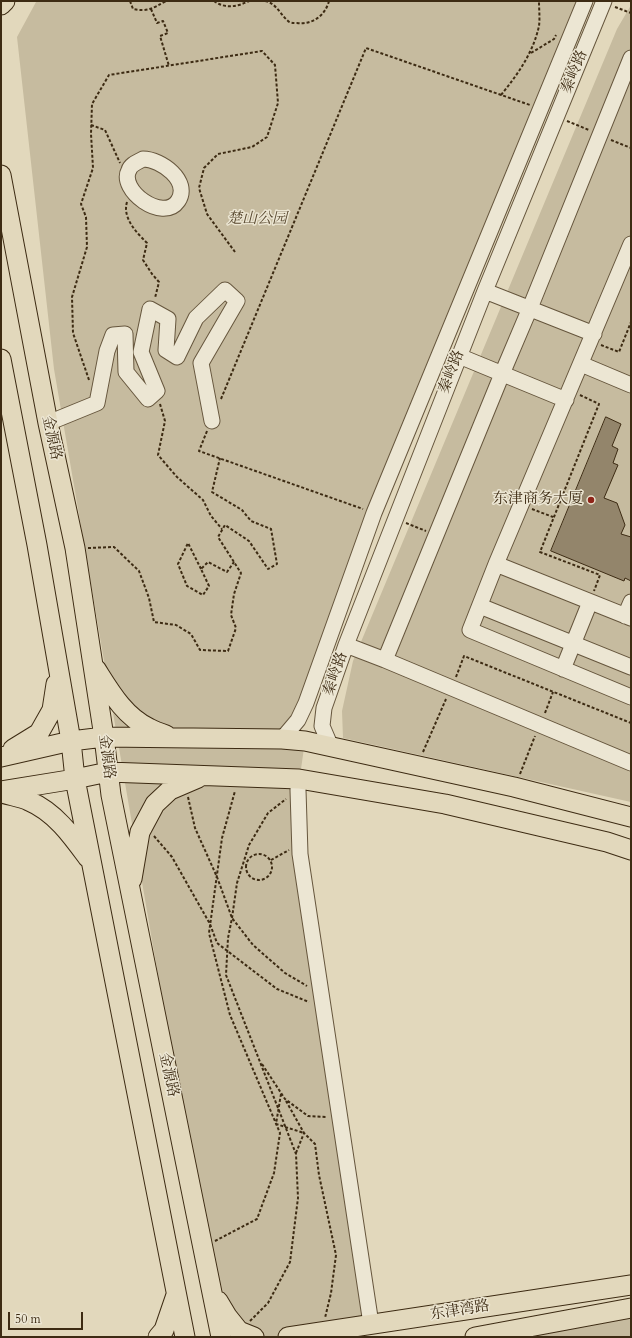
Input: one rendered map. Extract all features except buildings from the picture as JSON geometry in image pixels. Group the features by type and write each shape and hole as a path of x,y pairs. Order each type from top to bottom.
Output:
{"main road":[{"path":"1,4 5,1"},
{"name":"金源路","path":"1,176 48,423 75,548 104,737 111,795 221,1337"},
{"path":"1,359 35,537 71,741 75,779 185,1337"},
{"path":"92,664 119,704 133,717 147,728 173,738"},
{"path":"1,754 16,748 39,733 52,710 58,668"},
{"path":"1,757 71,741 104,737 282,739 305,741 514,787 631,818"},
{"path":"1,792 108,772 239,778 445,804 607,842 631,850"},
{"path":"130,891 140,832 155,804 170,790 204,776"},
{"path":"1,792 29,801 44,809 65,828 92,863"},
{"name":"东津湾路","path":"288,1337 631,1285"},
{"path":"212,1290 227,1316 246,1334"},
{"path":"158,1337 164,1330 177,1294"},
{"name":"东津湾路","path":"475,1337 631,1308"}],"street":[{"name":"秦岭路","path":"282,739 298,720 306,703 374,512 585,1"},
{"name":"秦岭路","path":"331,747 322,726 324,708 346,645 485,291 604,1"},
{"path":"385,660 631,58"},
{"path":"631,244 496,564 470,630 631,697"},
{"path":"48,423 97,403 107,351 113,335 125,334 126,372 148,399 157,391 141,352 150,309 168,319 166,350 177,357 196,318 225,290 237,301 201,363 212,421"},
{"path":"485,291 530,308 592,337"},
{"path":"459,356 502,374 568,396"},
{"path":"581,364 631,385"},
{"path":"496,564 590,602 629,612"},
{"path":"564,669 590,602"},
{"path":"480,606 631,667"},
{"path":"346,645 631,763"},
{"path":"298,785 300,854 372,1324"}],"path":[{"path":"130,1 134,9 142,11 151,9 166,1"},
{"path":"214,1 221,6 241,5 250,1"},
{"path":"265,1 270,2 289,22 305,24 317,20 327,8 329,1"},
{"path":"501,95 518,74 530,54 539,25 540,1"},
{"path":"604,1 631,13"},
{"path":"151,9 157,23 163,21 168,33 160,36 169,66"},
{"path":"530,54 554,39 558,33"},
{"path":"221,399 366,48 540,108"},
{"path":"556,116 631,148"},
{"path":"91,125 105,130 129,184 125,209 133,229 147,243 143,260 159,282 157,295 150,309"},
{"path":"592,337 619,352 631,322"},
{"path":"157,391 165,421 158,455 177,477 203,500 211,516 222,529"},
{"path":"568,396 599,404 540,552 600,575 590,602"},
{"path":"212,421 199,451 374,512"},
{"path":"75,548 114,548 139,571 149,598 154,622 176,625 191,634 200,650 228,651 236,628 231,615 234,594 241,573 218,537 222,529 225,525 248,541 268,569 277,564 271,529 251,521 242,510 212,492 220,458"},
{"path":"521,505 553,517"},
{"path":"395,518 436,535"},
{"path":"188,543 201,569 209,586 203,595 187,586 178,564 188,543"},
{"path":"201,569 208,562 227,572 234,562"},
{"path":"514,787 553,692"},
{"path":"203,1247 257,1218 274,1173 280,1133 230,1015 209,934 222,838 239,778"},
{"path":"246,1334 268,1302 290,1262 298,1198 296,1154 226,974 228,938 237,883 249,845 268,813 298,785"},
{"path":"186,792 195,828 217,877 232,918 253,945 285,973 322,1000"},
{"path":"152,834 172,857 210,924 217,943 277,989 322,1000"},
{"path":"271,860 285,852"},
{"path":"256,854 264,855 271,860 271,873 265,879 256,880 247,872 247,863 252,856 256,854"},
{"path":"259,1060 282,1094 304,1133 315,1144 318,1175 336,1255 331,1293 322,1332"},
{"path":"276,1124 282,1094"},
{"path":"285,1099 308,1116 340,1118"},
{"path":"276,1124 304,1133"},
{"path":"296,1154 304,1133"}],"green space":[{"name":"楚山公园","path":"585,1 306,703 282,738 305,741 298,790 371,1324 288,1337 221,1337 54,369 17,37 36,2"},
{"path":"631,5 631,802 343,738 342,711 353,661 617,29"},
{"path":"631,1308 631,1337 475,1337"}],"place":[{"name":"东津商务大厦","path":"591,500"}]}
